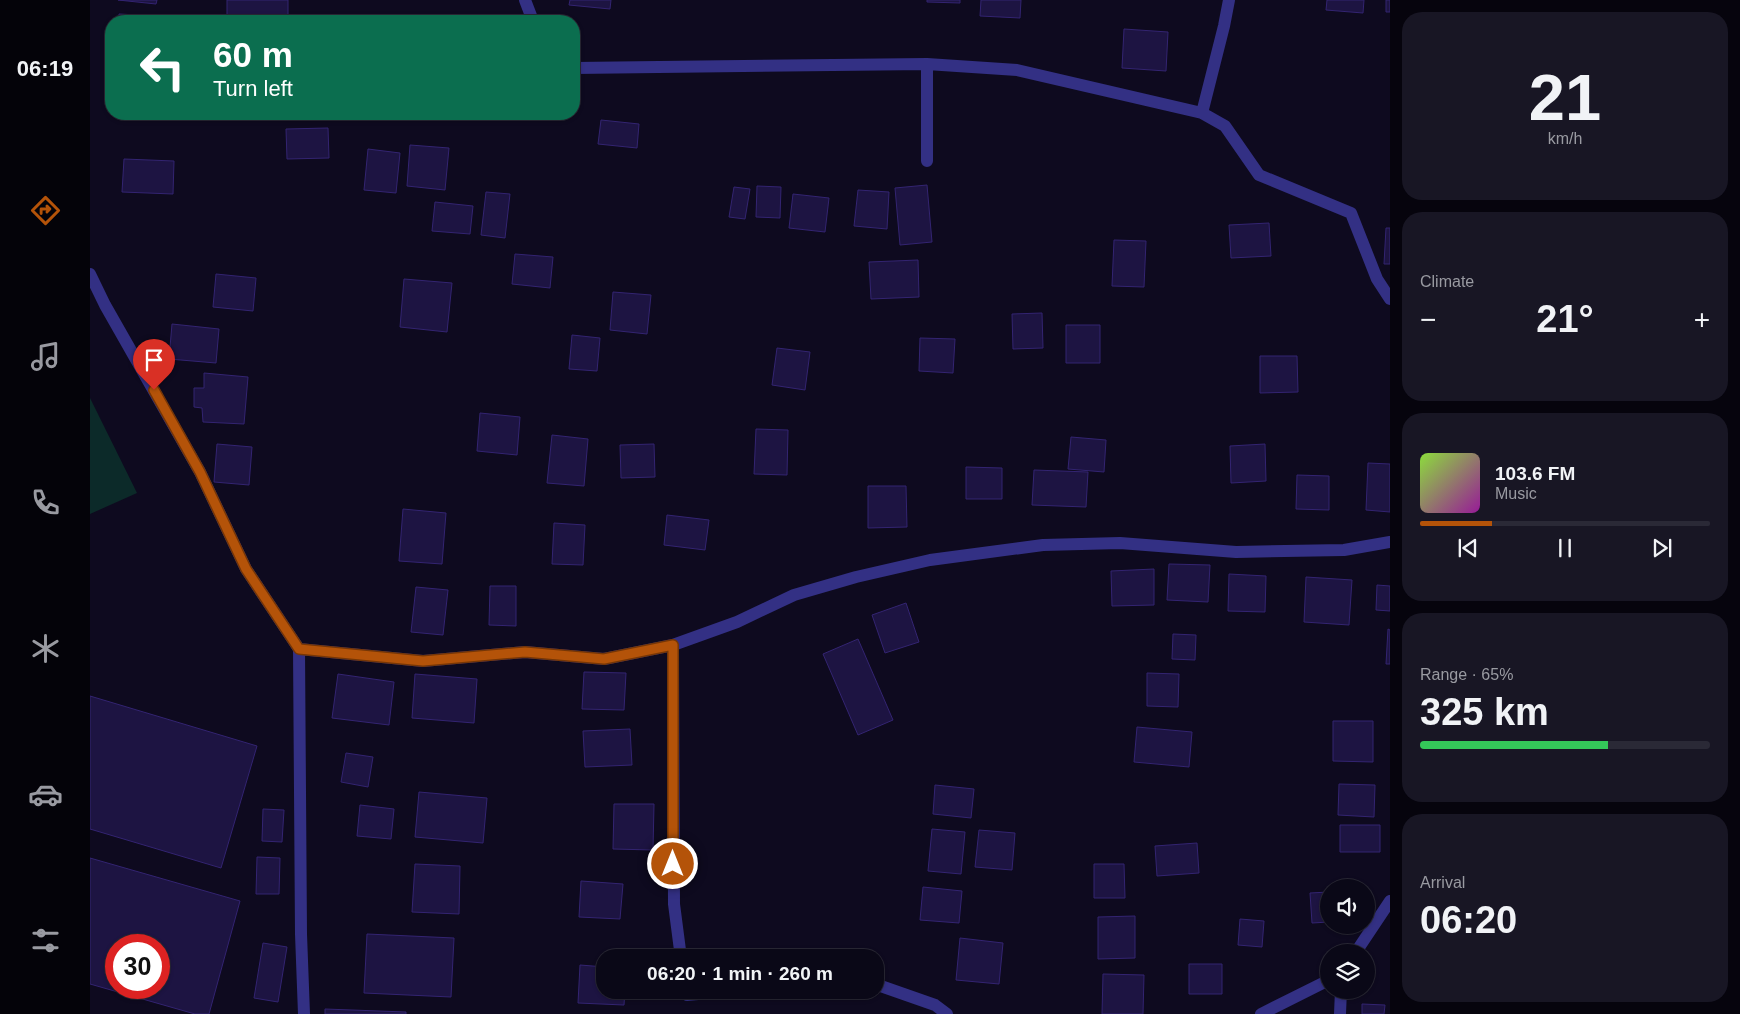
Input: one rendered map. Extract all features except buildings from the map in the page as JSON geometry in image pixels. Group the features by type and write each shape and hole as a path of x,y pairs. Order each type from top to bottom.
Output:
{"street":[{"path":"525,0 530,15"},
{"path":"1202,114 1224,26 1228,0"},
{"path":"927,162 928,64"},
{"path":"580,68 928,64 1017,70 1202,114 1225,126 1259,175 1350,213 1377,279 1390,299"},
{"path":"90,274 104,305 200,472 246,569 299,649 301,934 304,1014"},
{"path":"299,649 423,661 525,652 604,659 673,645 737,622 794,595 856,577 930,560 1053,545 1120,543 1236,552 1344,550 1390,542"},
{"path":"673,645 674,904 680,949"},
{"path":"1361,944 1390,902"},
{"path":"1261,1014 1320,984"},
{"path":"884,987 935,1005 948,1014"},
{"path":"1340,1014 1341,999"}],"green space":[{"path":"90,398 137,493 90,514"}],"route":[{"path":"154,390 200,472 246,569 299,649 423,661 525,652 604,659 673,645 673,864"}]}
